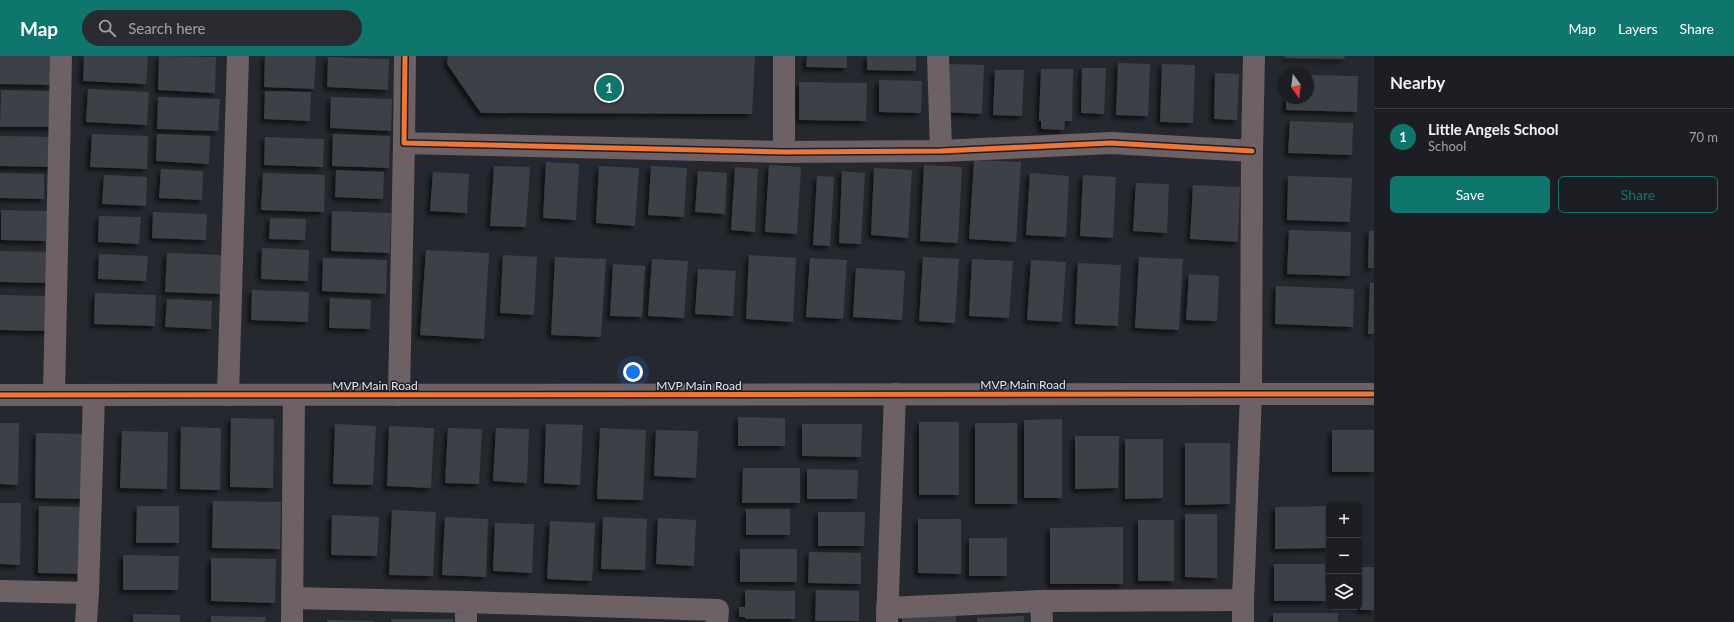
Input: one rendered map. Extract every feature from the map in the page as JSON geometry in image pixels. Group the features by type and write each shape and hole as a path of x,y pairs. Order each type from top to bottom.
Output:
{"street":[{"path":"54,395 61,56"},
{"path":"228,395 238,56"},
{"path":"398,395 405,56"},
{"path":"784,56 784,152"},
{"path":"938,56 941,151"},
{"path":"1243,622 1251,394 1254,56"},
{"path":"404,143 784,152 941,151 1111,143 1252,150"},
{"path":"895,394 887,615 1042,612 1243,600"},
{"name":"MVP Main Road","path":"0,395 1374,394"},
{"path":"86,622 94,395"},
{"path":"292,622 294,395"},
{"path":"0,591 88,593"},
{"path":"292,598 466,612 718,610 717,622"}],"building":[{"path":"0,56 52,56 51,85 0,84"},
{"path":"84,56 148,56 146,84 83,81"},
{"path":"159,56 216,57 215,93 158,90"},
{"path":"265,56 316,56 314,89 264,87"},
{"path":"448,56 755,56 752,114 481,113 447,64"},
{"path":"807,56 847,56 847,68 806,67"},
{"path":"867,56 916,56 916,71 867,70"},
{"path":"1285,56 1345,56 1344,59 1284,58"},
{"path":"328,57 389,59 388,90 327,87"},
{"path":"1118,63 1150,64 1148,116 1116,115"},
{"path":"946,64 984,65 982,114 944,112"},
{"path":"1162,64 1195,65 1193,123 1160,122"},
{"path":"1082,68 1106,68 1104,114 1081,113"},
{"path":"1041,69 1073,69 1072,121 1065,121 1064,130 1041,129 1041,121 1039,121"},
{"path":"995,70 1024,70 1022,116 993,115"},
{"path":"1215,73 1239,74 1237,120 1214,119"},
{"path":"1314,75 1358,76 1357,112 1286,110 1286,104 1314,104"},
{"path":"879,80 922,81 921,113 879,112"},
{"path":"799,82 867,83 866,121 799,120"},
{"path":"88,89 149,92 147,125 86,122"},
{"path":"1,90 54,91 53,127 0,127"},
{"path":"265,91 311,92 310,121 264,119"},
{"path":"158,97 220,99 218,131 157,129"},
{"path":"331,97 392,99 391,131 330,128"},
{"path":"1290,121 1353,123 1352,155 1288,153"},
{"path":"92,134 148,136 147,169 90,167"},
{"path":"157,134 210,136 209,164 156,161"},
{"path":"333,134 390,136 389,168 332,166"},
{"path":"0,136 56,137 55,167 0,166"},
{"path":"265,137 324,139 323,167 264,165"},
{"path":"974,160 1021,162 1016,242 969,239"},
{"path":"546,162 579,164 576,220 543,218"},
{"path":"769,165 801,167 797,234 765,232"},
{"path":"924,165 962,167 958,243 920,241"},
{"path":"494,166 530,167 526,227 490,226"},
{"path":"599,166 639,168 635,226 596,223"},
{"path":"651,166 687,168 684,217 648,215"},
{"path":"735,167 758,169 755,232 731,230"},
{"path":"874,168 912,170 908,238 871,235"},
{"path":"161,169 203,171 202,200 159,198"},
{"path":"336,170 384,172 383,199 335,197"},
{"path":"698,171 727,173 725,214 695,212"},
{"path":"842,171 865,173 861,244 839,243"},
{"path":"433,172 469,174 467,213 430,211"},
{"path":"0,173 44,174 44,199 0,198"},
{"path":"263,173 325,175 324,212 261,210"},
{"path":"1030,173 1069,176 1066,237 1026,235"},
{"path":"104,175 147,177 146,206 102,204"},
{"path":"1083,175 1116,177 1113,238 1080,236"},
{"path":"817,176 834,177 830,246 813,245"},
{"path":"1288,176 1352,178 1350,222 1287,220"},
{"path":"1136,183 1169,184 1167,233 1133,231"},
{"path":"1193,185 1240,187 1238,242 1190,239"},
{"path":"1,210 47,211 46,241 1,240"},
{"path":"332,211 391,213 390,253 331,251"},
{"path":"153,212 207,214 206,240 152,238"},
{"path":"99,216 141,217 139,244 98,242"},
{"path":"270,218 306,219 305,240 269,239"},
{"path":"1289,230 1351,232 1350,276 1287,274"},
{"path":"1369,231 1374,231 1374,268 1368,268"},
{"path":"262,248 309,250 308,281 261,279"},
{"path":"426,250 489,253 484,339 420,335"},
{"path":"0,251 51,252 50,283 0,282"},
{"path":"167,253 224,255 222,294 165,292"},
{"path":"99,254 148,256 146,281 98,279"},
{"path":"503,255 537,257 534,315 500,313"},
{"path":"749,255 796,258 793,322 746,319"},
{"path":"555,257 606,259 601,337 551,335"},
{"path":"923,257 959,259 955,323 919,321"},
{"path":"1139,257 1183,259 1179,330 1135,328"},
{"path":"323,258 387,260 386,294 322,291"},
{"path":"810,258 847,260 843,319 806,317"},
{"path":"652,259 688,261 684,318 648,316"},
{"path":"972,259 1013,261 1009,318 969,316"},
{"path":"1031,260 1066,262 1062,322 1027,320"},
{"path":"1078,263 1121,265 1118,326 1075,324"},
{"path":"613,264 645,266 642,317 610,316"},
{"path":"856,268 905,271 902,320 853,317"},
{"path":"698,269 736,271 733,316 695,314"},
{"path":"1189,274 1219,276 1217,321 1186,320"},
{"path":"1370,283 1374,283 1374,334 1368,334"},
{"path":"1276,286 1354,289 1353,327 1275,324"},
{"path":"252,290 309,292 308,322 251,320"},
{"path":"95,293 156,295 155,326 94,324"},
{"path":"0,295 50,296 50,331 0,330"},
{"path":"330,298 371,300 370,329 329,328"},
{"path":"167,299 212,301 211,329 165,327"},
{"path":"738,417 785,418 785,446 738,446"},
{"path":"231,418 274,419 273,488 230,487"},
{"path":"1062,419 1062,498 1024,498 1024,420"},
{"path":"919,422 959,422 959,495 919,495"},
{"path":"0,423 19,423 18,485 0,484"},
{"path":"975,423 1017,423 1017,504 975,504"},
{"path":"335,424 376,426 373,485 333,484"},
{"path":"546,424 583,425 580,485 544,483"},
{"path":"802,424 862,424 861,457 802,456"},
{"path":"389,426 434,428 431,488 387,486"},
{"path":"181,427 221,428 220,490 180,489"},
{"path":"448,428 482,429 479,484 445,483"},
{"path":"496,428 529,429 527,483 493,481"},
{"path":"600,428 646,430 643,500 597,499"},
{"path":"656,430 698,431 696,478 654,476"},
{"path":"1332,430 1374,430 1374,472 1332,472"},
{"path":"122,431 168,432 167,489 120,488"},
{"path":"36,433 88,434 86,499 35,498"},
{"path":"1075,436 1119,436 1118,488 1075,489"},
{"path":"1125,439 1163,439 1163,498 1125,499"},
{"path":"1185,443 1230,443 1230,504 1185,505"},
{"path":"743,468 800,468 800,503 742,503"},
{"path":"807,469 858,470 857,499 807,499"},
{"path":"213,501 281,502 280,549 212,548"},
{"path":"0,503 21,503 20,565 0,564"},
{"path":"39,506 84,507 83,574 38,573"},
{"path":"137,506 179,506 179,543 136,543"},
{"path":"1326,506 1326,548 1275,549 1275,507"},
{"path":"746,509 790,509 790,535 746,535"},
{"path":"392,510 436,512 433,576 389,575"},
{"path":"818,512 865,512 864,546 818,546"},
{"path":"1185,514 1217,514 1217,578 1185,577"},
{"path":"332,515 379,517 377,556 331,555"},
{"path":"445,517 488,519 486,577 442,575"},
{"path":"603,517 647,519 645,570 601,569"},
{"path":"658,518 696,520 694,566 656,564"},
{"path":"918,519 961,519 961,574 918,573"},
{"path":"1138,520 1174,520 1174,581 1138,581"},
{"path":"550,521 595,523 592,581 547,579"},
{"path":"495,523 534,524 532,573 493,571"},
{"path":"1123,527 1123,584 1050,584 1050,528"},
{"path":"969,538 1007,538 1007,576 969,576"},
{"path":"740,549 797,549 797,582 740,582"},
{"path":"809,552 861,553 861,584 808,583"},
{"path":"123,555 179,556 178,590 123,590"},
{"path":"211,558 276,559 275,603 211,601"},
{"path":"1274,564 1325,564 1326,601 1274,601"},
{"path":"1362,567 1374,567 1374,610 1362,610"},
{"path":"745,590 795,591 795,619 745,619 745,617 739,617 739,607 745,607"},
{"path":"816,590 859,591 859,621 815,621"},
{"path":"1273,613 1338,613 1338,622 1273,622"},
{"path":"133,614 180,615 180,622 133,622"},
{"path":"956,614 956,622 902,622 902,616"},
{"path":"211,616 266,617 265,622 211,622"},
{"path":"1024,616 1024,622 977,622 977,618"},
{"path":"391,619 453,619 453,622 391,622"},
{"path":"327,620 373,621 373,622 327,622"}],"cycle path":[{"path":"405,56 404,143 784,152 941,151 1111,143 1252,151"},
{"path":"0,395 1374,394"}],"place":[{"name":"Little Angels School","path":"609,88"}]}
